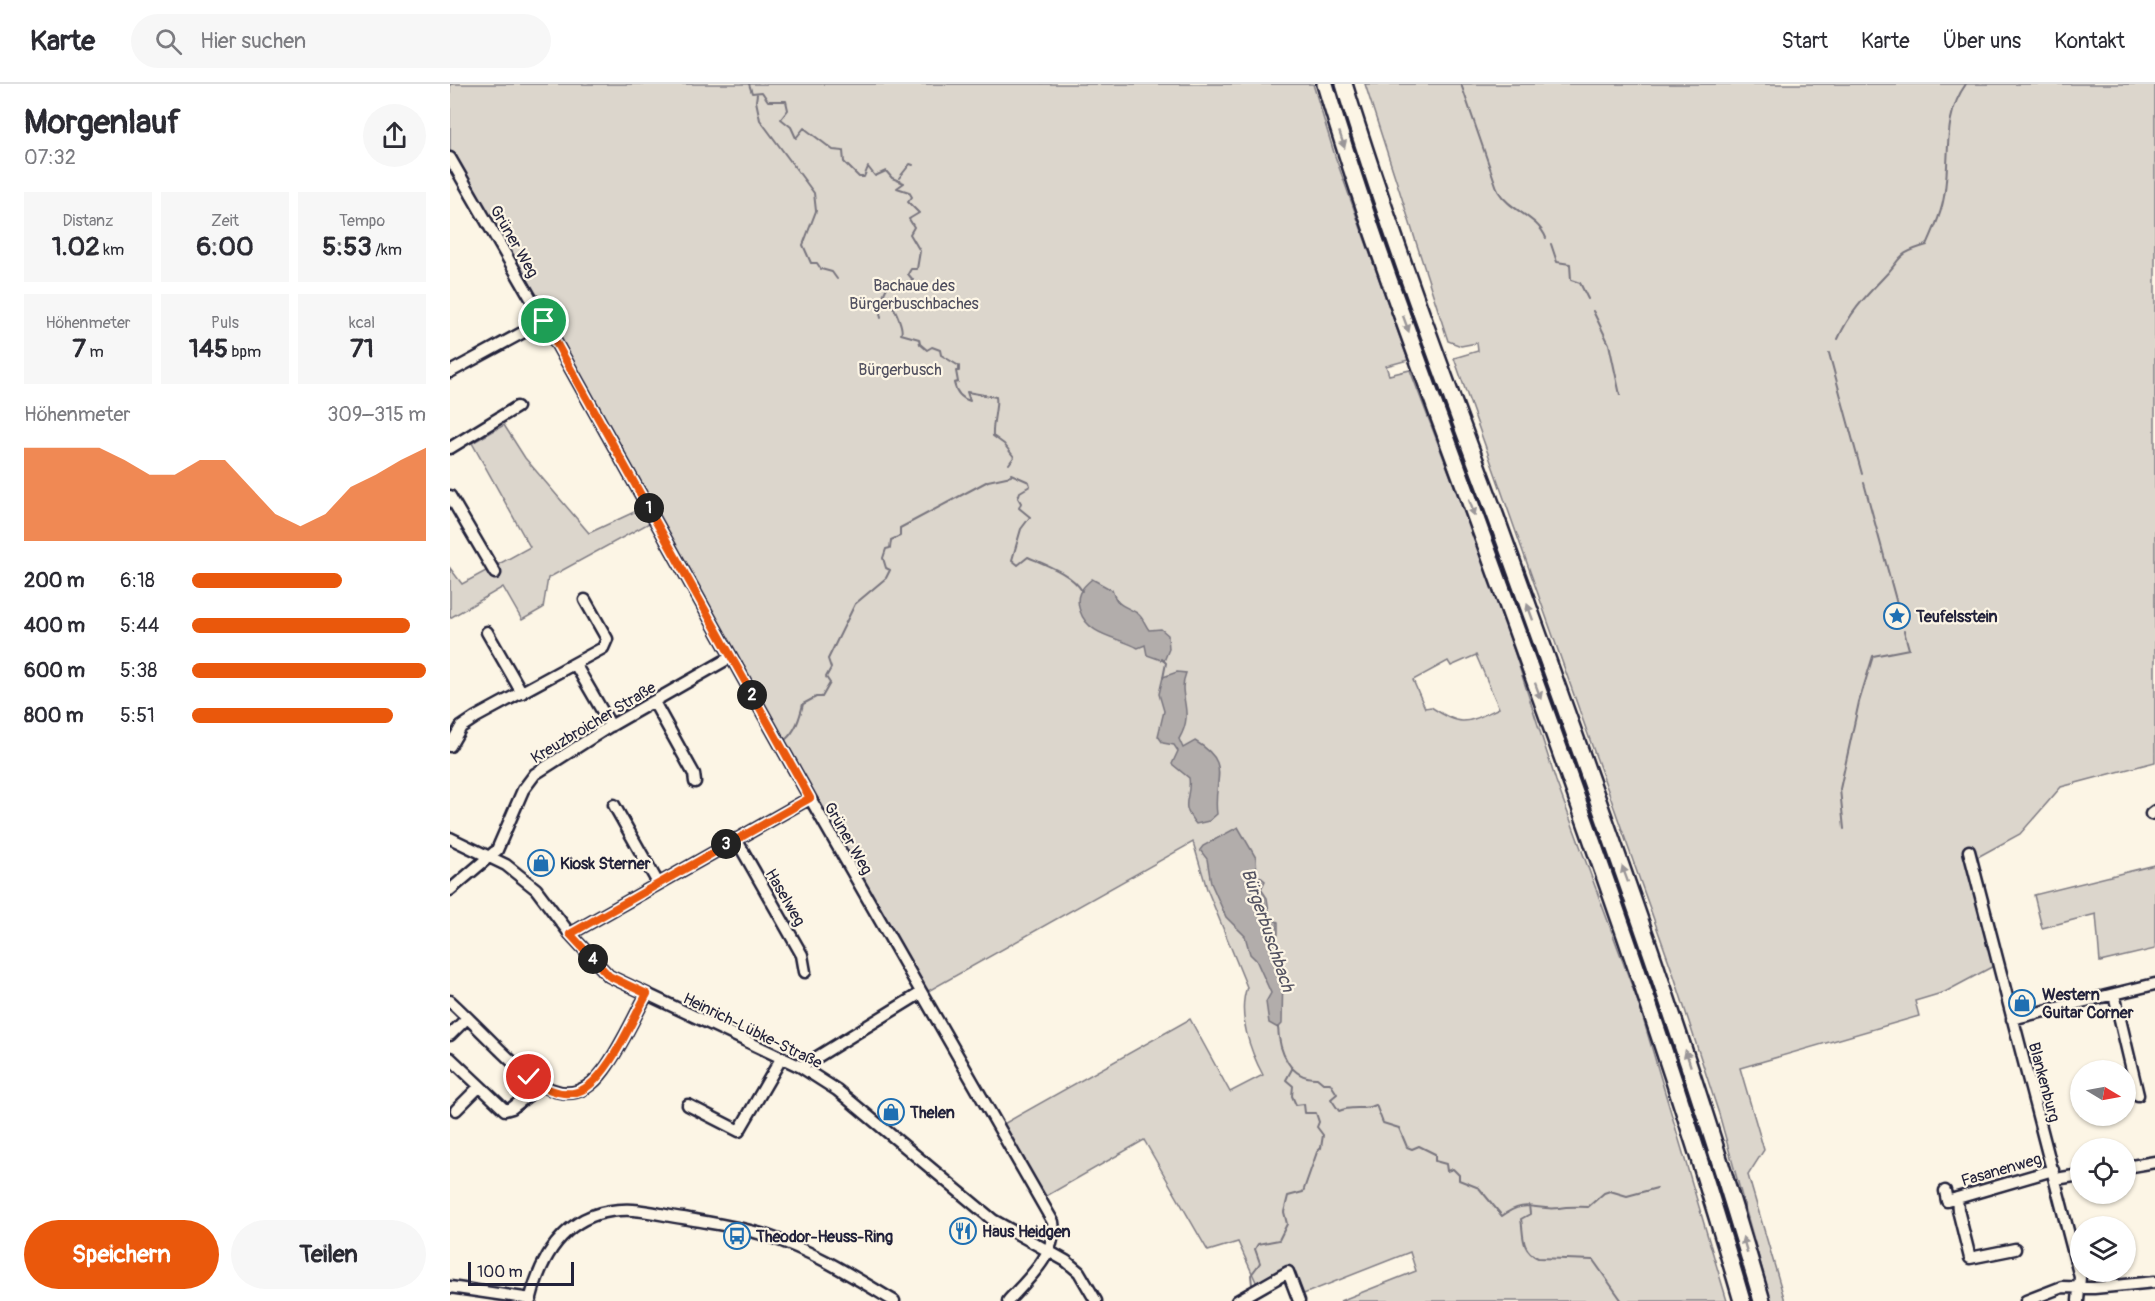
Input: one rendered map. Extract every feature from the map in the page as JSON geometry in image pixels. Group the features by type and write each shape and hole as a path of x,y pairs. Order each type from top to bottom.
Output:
{"highway":[{"path":"1325,84 1379,249 1629,943 1696,1143 1742,1301"},
{"path":"1344,84 1404,265 1651,949 1713,1137 1762,1301"}],"street":[{"name":"Grüner Weg","path":"450,158 544,321 810,798 1053,1222 1054,1233 1034,1274 1008,1301"},
{"path":"450,372 544,321"},
{"path":"450,448 518,407"},
{"path":"450,496 454,514 495,573"},
{"path":"450,746 461,726 603,648 607,639 585,600"},
{"path":"487,632 522,693"},
{"name":"Kreuzbroicher Straße","path":"450,890 490,857 504,838 523,790 535,774 611,726 731,657"},
{"path":"575,664 611,726"},
{"path":"654,702 694,774 695,782"},
{"path":"570,934 810,798"},
{"path":"614,805 658,883"},
{"name":"Heinrich-Lübke-Straße","path":"450,838 506,865 536,889 570,934 609,976 782,1057 837,1090 993,1220 1079,1272 1096,1301"},
{"name":"Haselweg","path":"736,839 802,955 805,972"},
{"name":"Blankenburg","path":"1969,851 2080,1277 2079,1301"},
{"path":"2012,1019 2155,984"},
{"path":"801,1067 921,993"},
{"path":"450,1001 540,1086 553,1091 575,1093 586,1088 604,1070 647,994"},
{"path":"2114,994 2138,1095"},
{"path":"450,1035 468,1018"},
{"path":"688,1105 739,1131 782,1057"},
{"path":"450,1058 505,1110 512,1108 540,1086"},
{"path":"456,1110 479,1087"},
{"path":"2136,1165 2155,1162"},
{"name":"Fasanenweg","path":"1945,1191 1947,1201 2054,1175 2070,1175"},
{"name":"Fasanenweg","path":"1957,1198 1970,1258 2015,1249"},
{"path":"450,1287 530,1300 543,1261 561,1236 576,1224 589,1218 632,1210 719,1224 768,1236 805,1251 894,1301"},
{"path":"1237,1301 1288,1272 1299,1301"},
{"path":"2026,1301 2050,1290 2155,1282"}],"green space":[{"name":"Bürgerbusch","path":"450,84 1313,84 1335,156 1408,360 1386,366 1389,375 1410,370 1497,598 1556,781 1639,1005 1727,1301 1340,1301 1416,1271 1410,1252 1301,1295 1291,1269 1257,1284 1238,1242 1208,1251 1144,1140 1043,1198 1000,1126 1190,1019 1230,1092 1263,1075 1246,1032 1243,1009 1247,987 1207,889 1193,842 923,994 450,151","holes":["1476,655 1499,708 1471,720 1450,718 1431,707 1425,708 1413,680 1448,661 1451,666"]},
{"path":"1365,84 2155,84 2155,762 2061,787 2020,834 1974,859 2001,962 1945,992 1915,1001 1919,1016 1740,1068 1764,1150 1748,1175 1785,1301 1771,1301 1719,1114 1674,976 1454,358 1478,351 1477,343 1461,346 1448,341"},
{"path":"504,425 525,458 589,533 645,507 653,521 548,578 543,608 522,620 503,587 450,618 450,568 462,584 530,547 472,443"},
{"path":"2155,865 2155,949 2100,962 2096,914 2042,928 2034,895"}],"water":[{"path":"1092,579 1112,590 1118,602 1137,613 1149,630 1161,629 1168,635 1169,649 1164,661 1147,655 1145,645 1138,648 1104,635 1090,626 1080,611 1078,597 1084,586"},
{"path":"1177,672 1186,673 1183,689 1186,720 1179,739 1183,748 1195,741 1207,749 1218,765 1219,773 1217,814 1209,821 1196,824 1187,806 1189,778 1172,764 1178,751 1174,745 1163,743 1158,736 1164,711 1159,694 1163,677"},
{"path":"1238,827 1256,858 1257,874 1265,881 1261,889 1267,898 1270,918 1278,922 1278,934 1274,943 1283,968 1282,1024 1278,1028 1269,1023 1266,1002 1271,993 1256,960 1250,954 1245,936 1226,917 1211,883 1207,859 1200,850 1203,846"}],"waterway":[{"name":"Bürgerbuschbach","path":"749,84 752,93 762,92 768,101 786,101 788,110 781,119 791,127 796,138 804,128 833,150 843,151 844,162 859,177 864,177 868,167 875,176 886,171 892,178 904,183 897,188 909,192 912,197 908,202 919,213 909,219 914,227 910,234 920,251 917,269 911,269 908,274 913,280 903,284 901,282 898,287 888,285 881,300 893,307 900,324 901,334 919,339 920,344 927,350 932,347 940,350 941,355 959,366 959,371 956,371 958,382 954,383 961,396 970,401 967,392 996,397 993,436 1004,444 1014,457 1009,464"},
{"path":"1461,84 1498,191 1509,204 1536,224 1546,238"},
{"path":"1838,339 1858,307 1901,257 1909,251 1927,245 1939,216 1945,191 1952,113 1966,84"},
{"path":"757,94 760,120 814,193 816,211 803,245 811,263 817,263 821,269 832,272 837,279"},
{"path":"899,178 910,164 913,165"},
{"path":"1551,244 1557,262 1570,264 1571,280 1580,283 1588,299"},
{"path":"881,300 878,303 881,318"},
{"path":"1593,311 1609,344 1620,395"},
{"path":"1829,353 1862,474"},
{"name":"Bürgerbuschbach","path":"1011,474 1029,482 1030,486 1020,492 1018,498 1021,503 1019,508 1030,517 1021,529 1012,560 1018,565 1028,557 1043,563 1072,580 1082,591"},
{"path":"785,740 795,728 803,704 816,697 822,697 830,683 826,677 831,668 828,659 855,604 886,578 890,570 886,568 883,558 886,549 890,548 891,540 900,536 900,528 988,481 1011,476"},
{"path":"1864,483 1902,622"},
{"path":"1844,829 1840,789 1859,702 1873,656 1909,649 1904,631"},
{"name":"Bürgerbuschbach","path":"1162,659 1166,663 1163,678"},
{"name":"Bürgerbuschbach","path":"1278,1027 1281,1046 1293,1069 1300,1074 1317,1078 1323,1083 1330,1083 1337,1094 1331,1099 1339,1111 1376,1105 1383,1123 1399,1128 1407,1147 1412,1149 1419,1146 1435,1154 1435,1161 1446,1164 1447,1171 1453,1169 1459,1175 1459,1180 1479,1188 1502,1216 1524,1206 1588,1207 1604,1193 1610,1191 1627,1196 1657,1188"},
{"path":"1252,1285 1251,1275 1260,1263 1255,1249 1258,1244 1279,1240 1287,1224 1284,1212 1288,1196 1303,1192 1317,1152 1321,1148 1323,1135 1317,1127 1319,1122 1316,1113 1305,1113 1304,1104 1296,1105 1292,1096 1293,1086 1286,1080 1292,1069"},
{"name":"Bürgerbuschbach","path":"1529,1205 1530,1214 1521,1219 1528,1251 1538,1258 1593,1260 1622,1301"}],"place":[{"name":"Teufelsstein","path":"1897,616"},
{"name":"Kiosk Sterner","path":"541,863"},
{"name":"Western Guitar Corner","path":"2022,1003"},
{"name":"Thelen","path":"891,1112"},
{"name":"Haus Heidgen","path":"963,1231"},
{"name":"Theodor-Heuss-Ring","path":"737,1236"}],"route":[{"path":"529,1077 540,1086 553,1091 575,1093 586,1088 604,1070 647,994 603,972 570,934 810,798 544,321"}],"park label":[{"name":"Bachaue des Bürgerbuschbaches","path":"914,294"}]}
